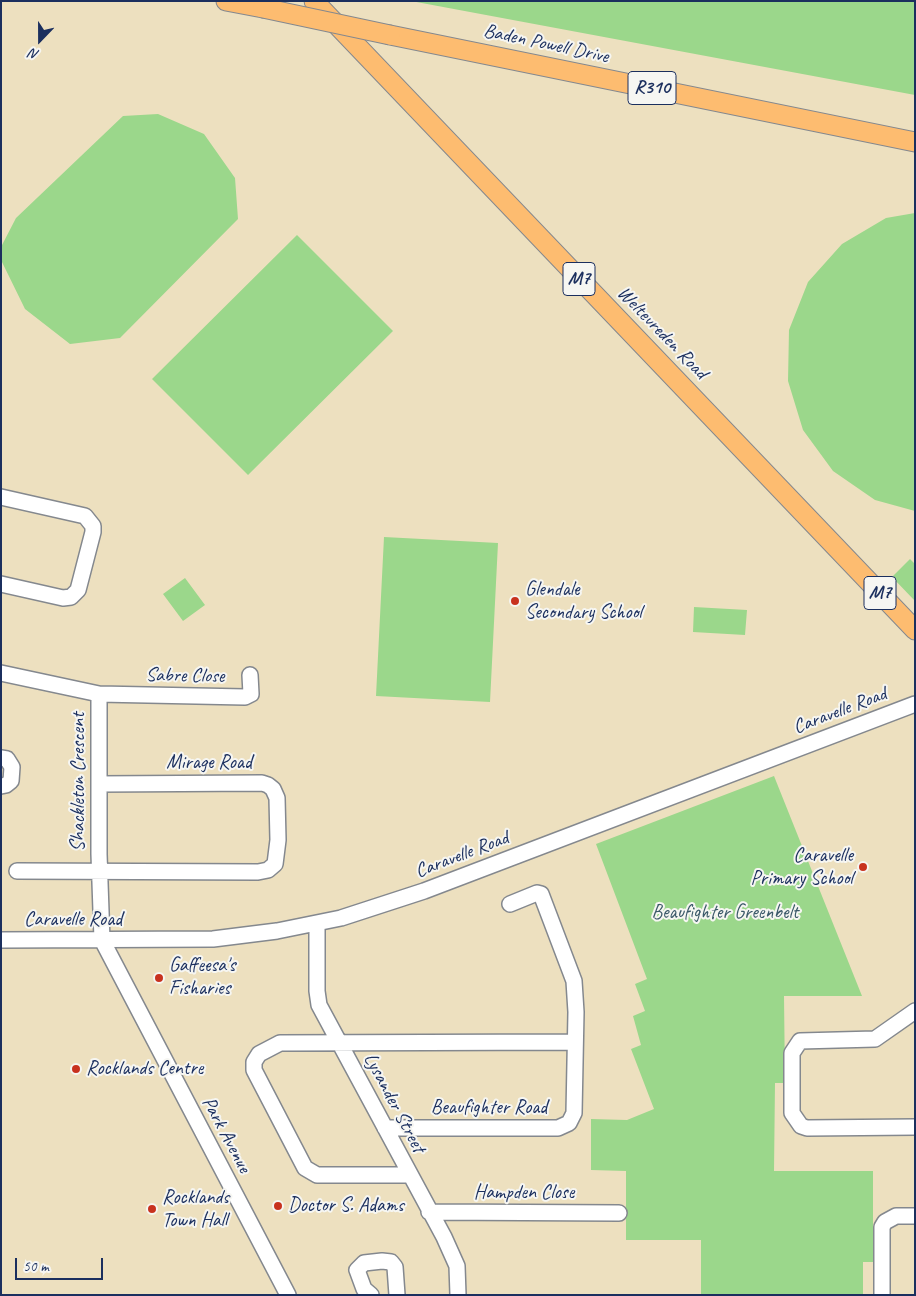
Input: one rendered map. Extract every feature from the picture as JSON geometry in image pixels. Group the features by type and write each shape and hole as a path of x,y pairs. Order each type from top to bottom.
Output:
{"main road":[{"name":"Baden Powell Drive","path":"226,1 915,142"},
{"name":"Weltevreden Road","path":"314,1 915,630"}],"street":[{"path":"1,497 85,516 93,526 93,532 78,590 71,598 63,598 1,584"},
{"name":"Shackleton Crescent","path":"1,673 100,694 99,784 102,940"},
{"name":"Sabre Close","path":"100,694 248,696 251,693 250,675"},
{"name":"Caravelle Road","path":"1,940 213,939 277,932 317,924 408,897 915,704"},
{"path":"1,758 7,760 12,767 11,781 1,786"},
{"name":"Mirage Road","path":"17,871 265,871 275,864 278,840 276,795 271,787 263,783 99,784"},
{"name":"Beaufighter Road","path":"385,1128 558,1128 569,1123 574,1113 576,1012 574,981 542,896 537,893 510,904"},
{"name":"Lysander Street","path":"317,924 318,998 323,1015 457,1266 458,1295"},
{"name":"Park Avenue","path":"102,940 288,1295"},
{"path":"915,1011 875,1039 800,1041 792,1053 792,1113 796,1121 807,1128 915,1126"},
{"path":"410,1175 317,1175 306,1168 254,1070 254,1062 259,1054 280,1043 574,1042"},
{"name":"Hampden Close","path":"429,1212 619,1213"},
{"path":"882,1295 882,1227 885,1222 896,1216 915,1216"},
{"path":"371,1295 364,1289 357,1270 364,1263 382,1261 391,1262 395,1267 397,1295"}],"green space":[{"path":"411,1 915,1 915,95"},
{"path":"158,114 204,134 235,178 238,219 120,338 70,344 25,309 1,260 1,247 16,218 123,116"},
{"path":"915,213 915,511 875,500 833,471 803,430 788,381 789,330 808,282 842,244 886,218"},
{"path":"297,235 393,331 248,475 152,379"},
{"path":"384,537 498,543 490,702 376,696"},
{"path":"910,559 915,564 915,601 892,577"},
{"path":"185,578 205,605 183,621 163,594"},
{"path":"694,607 747,610 745,635 693,632"},
{"name":"Beaufighter Greenbelt","path":"774,776 862,996 784,996 785,1083 775,1083 774,1171 873,1171 873,1262 863,1262 863,1295 701,1295 701,1240 626,1240 626,1171 591,1170 591,1119 627,1120 654,1109 631,1049 641,1045 633,1016 645,1011 635,984 647,979 596,844"}],"place":[{"name":"Glendale Secondary School","path":"515,601"},
{"name":"Caravelle Primary School","path":"863,867"},
{"name":"Gaffeesa's Fisharies","path":"159,978"},
{"name":"Rocklands Centre","path":"76,1069"},
{"name":"Doctor S. Adams","path":"278,1206"},
{"name":"Rocklands Town Hall","path":"152,1209"}]}
